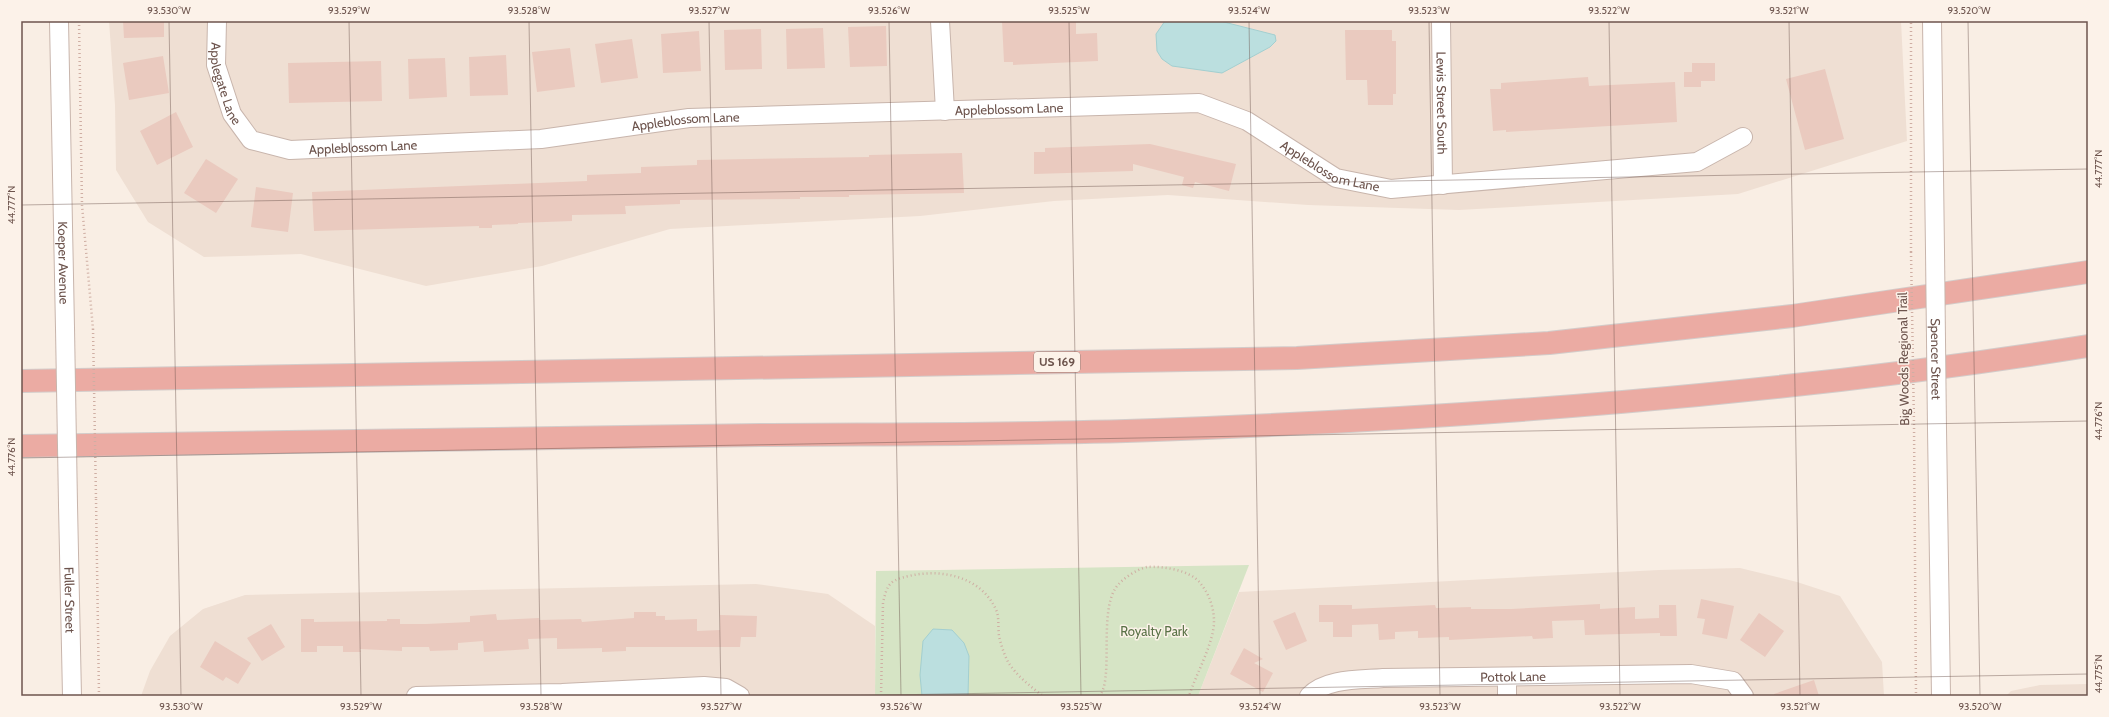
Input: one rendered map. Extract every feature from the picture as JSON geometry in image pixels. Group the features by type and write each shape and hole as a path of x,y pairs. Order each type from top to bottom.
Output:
{"highway":[{"name":"US 169","path":"21,381 1297,358 1556,342 1792,316 2088,272"},
{"path":"21,446 1153,430 1422,416 1636,400 1822,383 2003,360 2088,346"}],"street":[{"name":"Koeper Avenue","path":"58,21 68,505"},
{"name":"Applegate Lane","path":"217,21 216,65 232,114 251,140"},
{"path":"940,21 945,111"},
{"name":"Lewis Street South","path":"1441,21 1443,185"},
{"name":"Spencer Street","path":"1932,21 1941,696"},
{"name":"Appleblossom Lane","path":"251,140 290,150 541,140 689,118 1198,104 1247,121 1336,178 1392,189 1697,162 1743,137"},
{"name":"Fuller Street","path":"68,505 72,696"},
{"name":"Pottok Lane","path":"1309,696 1326,686 1342,682 1383,678 1691,674 1734,681 1744,696"},
{"path":"1507,677 1507,696"},
{"path":"416,696 562,694 704,686 726,688 740,696"}],"path":[{"path":"79,21 82,205 93,329 98,696"},
{"name":"Big Woods Regional Trail","path":"1911,21 1911,252 1916,696"},
{"path":"1099,696 1105,679 1108,607 1115,588 1132,573 1146,568 1161,568 1183,572 1201,583 1211,602 1214,622 1210,641 1189,696"},
{"path":"881,696 883,603 886,589 895,579 915,574 941,573 970,580 988,596 997,613 999,636 1009,663 1032,688 1043,696"}],"shaded area":[{"path":"109,21 1901,21 1907,141 1738,194 1459,210 1308,205 1168,195 1054,201 920,216 670,229 542,266 426,286 301,254 204,257 148,222 116,170 115,105"},
{"path":"1740,568 1797,582 1840,596 1882,662 1884,696 1198,696 1239,592 1659,570"},
{"path":"756,584 828,594 875,626 875,696 141,696 150,671 170,636 203,609 245,595"},
{"path":"2088,684 2088,696 2006,696 2011,691 2040,685"}],"green space":[{"name":"Royalty Park","path":"1249,565 1198,696 875,696 876,571"}],"water":[{"path":"1165,21 1220,21 1275,35 1276,41 1270,47 1222,73 1172,66 1162,59 1157,51 1156,34"},
{"path":"933,629 952,630 964,643 969,656 968,696 922,696 920,675 923,641"}],"building":[{"path":"123,21 164,21 164,37 124,38"},
{"path":"1002,21 1076,21 1076,34 1097,33 1098,61 1013,65 1013,62 1004,62"},
{"path":"886,26 887,66 850,67 848,27"},
{"path":"823,28 825,68 787,69 786,29"},
{"path":"761,29 762,69 725,70 724,30"},
{"path":"1345,30 1392,30 1392,41 1396,41 1396,94 1393,94 1393,105 1368,105 1367,80 1346,80"},
{"path":"699,31 701,71 663,73 661,34"},
{"path":"632,39 638,78 601,83 595,44"},
{"path":"570,48 575,87 537,92 532,52"},
{"path":"506,55 508,95 470,96 469,57"},
{"path":"163,56 169,93 129,100 123,63"},
{"path":"445,58 447,97 409,99 408,59"},
{"path":"381,61 382,101 289,103 288,63"},
{"path":"1692,63 1715,63 1715,81 1701,81 1701,87 1684,87 1684,72 1692,72"},
{"path":"1825,69 1844,139 1805,150 1786,79"},
{"path":"1588,77 1589,86 1675,82 1677,122 1506,132 1506,130 1493,131 1490,89 1501,89 1501,83"},
{"path":"176,112 193,147 157,165 140,131"},
{"path":"1150,144 1236,164 1229,191 1195,182 1193,188 1182,185 1184,177 1133,164 1133,171 1034,174 1034,152 1045,152 1045,148"},
{"path":"962,153 964,193 849,195 849,197 800,197 800,199 680,200 680,204 625,206 626,214 572,215 572,221 492,225 492,228 479,228 479,226 314,231 312,192 587,181 587,175 641,173 641,167 697,165 697,160 869,157 869,155"},
{"path":"206,159 238,179 216,213 184,193"},
{"path":"256,187 293,193 288,232 251,227"},
{"path":"1701,599 1734,606 1727,639 1702,634 1705,619 1697,618"},
{"path":"1600,604 1600,609 1635,607 1635,619 1659,618 1659,605 1676,605 1677,636 1660,636 1660,633 1585,635 1584,620 1552,621 1553,638 1533,639 1532,636 1449,640 1449,637 1418,638 1418,631 1395,632 1395,639 1379,640 1378,624 1352,625 1352,637 1333,637 1333,622 1319,622 1319,605 1352,605 1352,609 1435,605 1436,608 1471,607 1471,609 1511,609"},
{"path":"634,612 656,612 656,616 665,616 665,620 697,619 697,631 720,630 720,615 757,616 756,637 741,637 740,647 626,647 626,651 602,652 602,648 557,649 557,638 528,639 529,649 484,652 483,641 458,643 458,650 430,651 429,647 402,647 402,651 360,649 361,652 343,652 343,646 317,646 317,652 301,652 301,619 314,619 314,622 387,621 387,619 400,619 400,624 426,624 470,622 470,616 496,614 497,620 539,618 539,620 581,619 582,622 634,618"},
{"path":"1295,612 1307,641 1286,650 1273,621"},
{"path":"1759,613 1784,631 1765,657 1740,640"},
{"path":"271,624 285,647 262,661 247,638"},
{"path":"215,641 251,663 238,684 226,677 223,681 200,667"},
{"path":"1244,648 1263,659 1254,663 1273,673 1263,692 1230,674"},
{"path":"1814,680 1819,696 1774,696 1774,694"}]}
